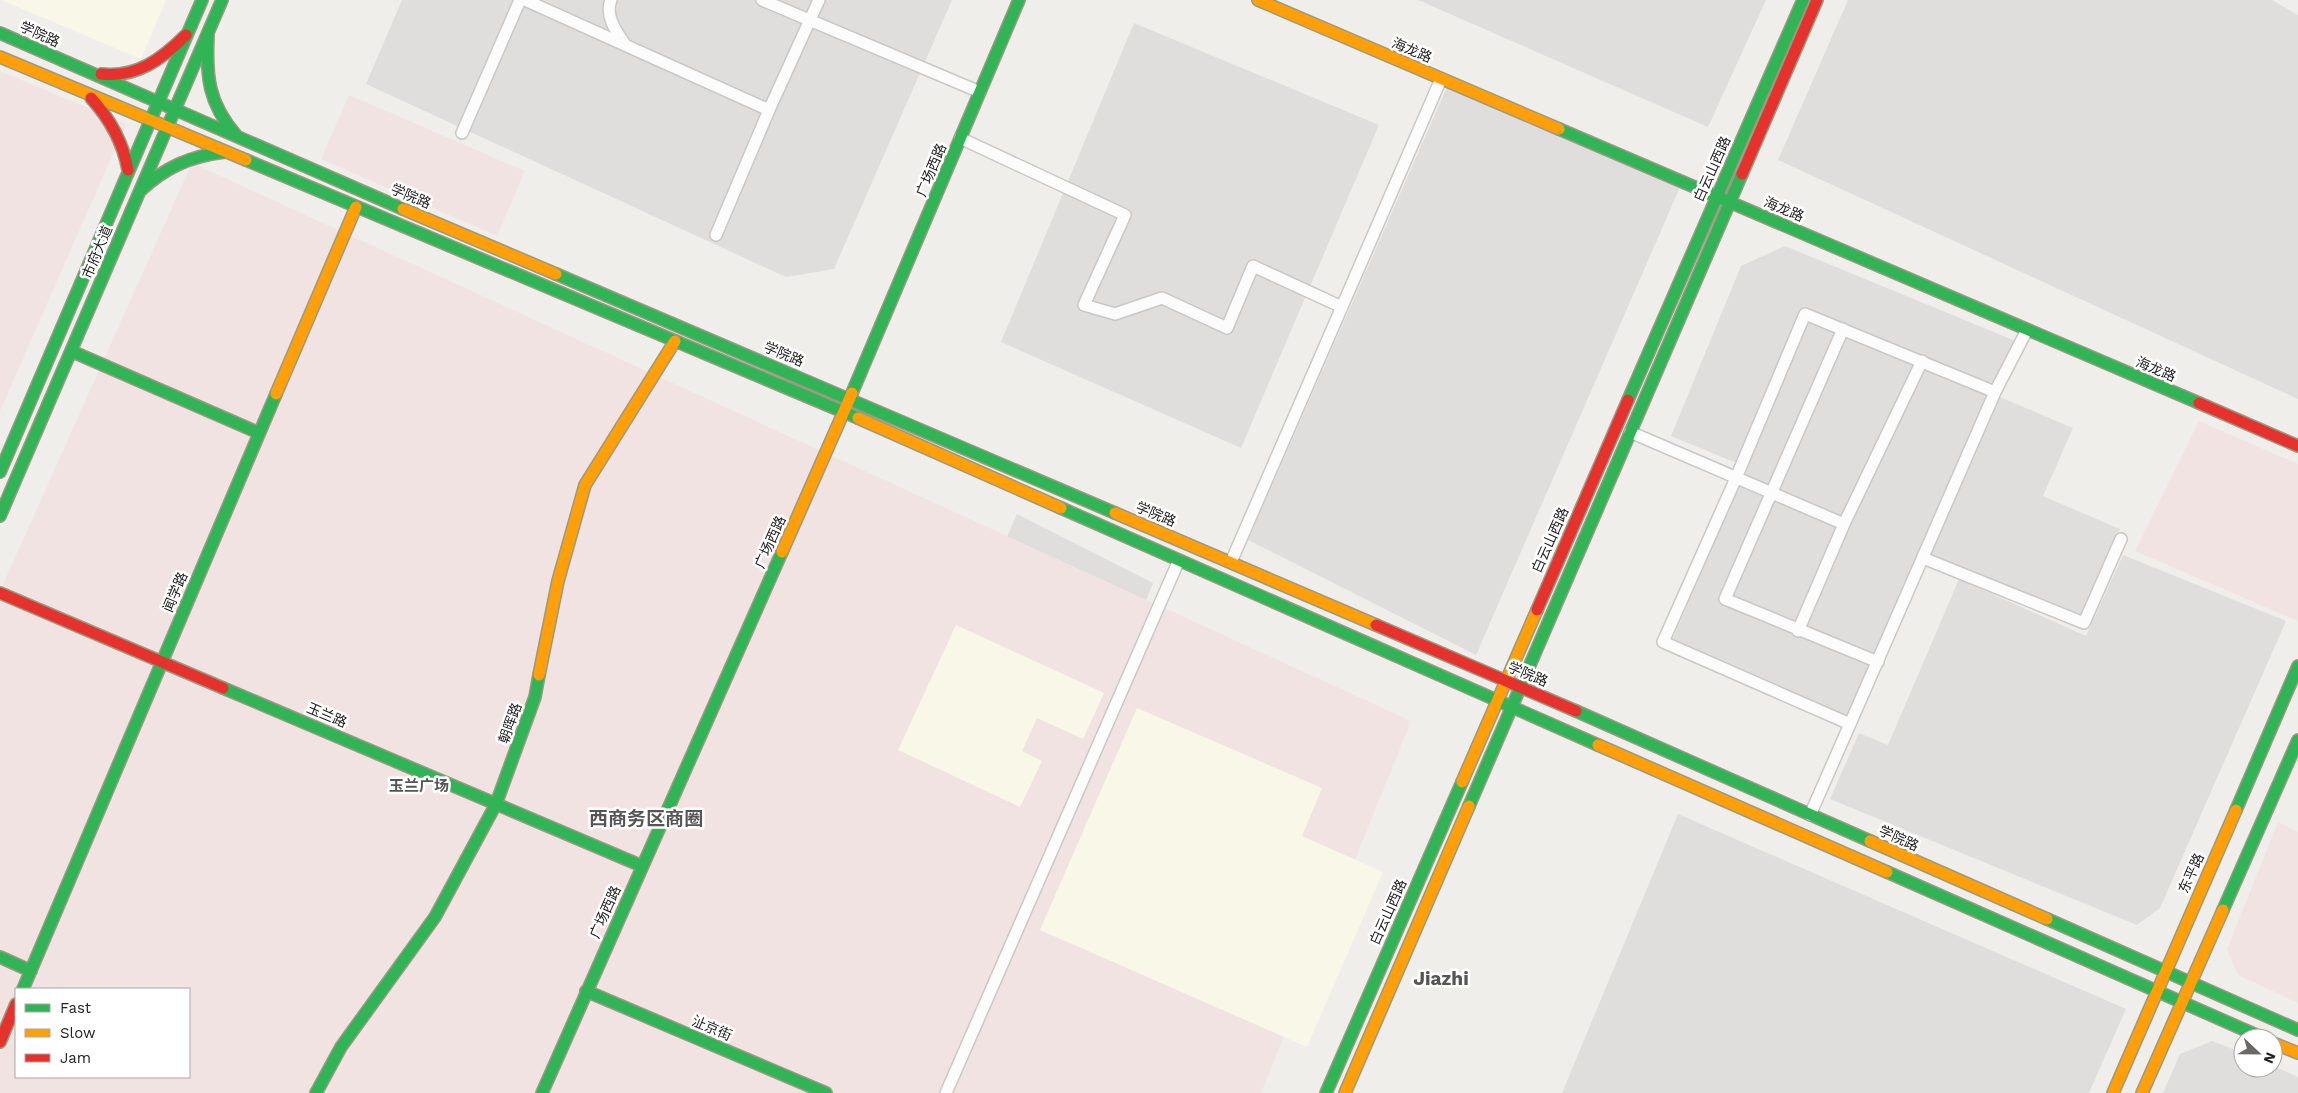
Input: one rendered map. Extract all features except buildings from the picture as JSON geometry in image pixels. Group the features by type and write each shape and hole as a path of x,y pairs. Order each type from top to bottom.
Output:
{"main road":[{"name":"市府大道","path":"0,472 202,0"},
{"name":"市府大道","path":"0,516 222,0"},
{"name":"广场西路","path":"542,1093 844,412 1019,0"},
{"name":"海龙路","path":"1258,0 2298,446"},
{"name":"白云山西路","path":"1326,1093 1803,0"},
{"name":"白云山西路","path":"1345,1093 1817,0"},
{"path":"208,32 207,60 210,96 218,113 241,140"},
{"name":"学院路","path":"0,33 241,140 850,398 1520,686 2298,1030"},
{"path":"84,70 105,75 141,70 160,60 186,36"},
{"path":"0,57 844,412 2239,1028"},
{"path":"88,94 113,126 126,156 128,170"},
{"path":"139,192 157,174 186,159 227,152"},
{"name":"闻学路","path":"23,988 161,661 356,207"},
{"name":"朝晖路","path":"316,1093 341,1047 435,917 496,804 535,697 558,581 585,485 675,341"},
{"path":"71,351 259,432"},
{"name":"玉兰路","path":"0,592 642,866"},
{"name":"东平路","path":"2113,1093 2155,992 2298,666"},
{"path":"2142,1093 2298,740"},
{"path":"0,957 31,971"},
{"name":"沚京街","path":"586,991 826,1093"},
{"path":"0,1042 15,1006"},
{"path":"2283,1046 2298,1053"}],"street":[{"path":"462,133 520,0"},
{"path":"525,0 624,43 768,110"},
{"path":"611,0 608,6 612,26 624,43"},
{"path":"762,0 980,92"},
{"path":"716,235 768,110 819,0"},
{"path":"1231,562 1441,78"},
{"path":"960,138 1125,215 1084,304 1115,314 1162,298 1227,328 1253,266 1342,307"},
{"path":"1850,724 1663,642 1736,478 1805,314 1995,392"},
{"path":"1843,329 1773,494 1725,599 1798,631 1878,662"},
{"path":"1810,815 1995,392 2026,330"},
{"path":"1798,631 1844,524 1922,362"},
{"path":"1630,432 1844,524"},
{"path":"1923,558 2084,623 2121,539"},
{"path":"946,1093 1179,560"}],"shaded area":[{"path":"1,0 166,0 141,59"},
{"path":"402,0 952,0 834,269 786,277 366,84"},
{"path":"1418,0 1766,0 1708,127"},
{"path":"1848,0 2272,0 2298,15 2298,399 1778,160"},
{"path":"1134,23 1379,125 1241,448 1001,342"},
{"path":"0,71 126,124 0,411"},
{"path":"1447,87 1681,185 1476,655 1248,540"},
{"path":"349,95 525,171 497,236 321,159"},
{"path":"192,163 1411,721 1261,1093 0,1093 0,591"},
{"path":"1785,246 2018,342 1998,391 1802,311 1739,464 1671,436 1741,266"},
{"path":"1809,317 2073,428 2043,496 2120,529 2081,618 1919,552 1847,716 1671,643"},
{"path":"2199,421 2298,464 2298,621 2135,551"},
{"path":"1017,514 1153,583 1112,684 970,621"},
{"path":"2123,555 2286,621 2160,908 2137,925 1830,799 1859,733 1888,745 1959,579 2086,636"},
{"path":"956,625 1104,693 1083,739 1037,718 1022,751 1042,761 1020,807 898,750"},
{"path":"1137,708 1322,788 1302,836 1383,872 1307,1047 1040,930"},
{"path":"1678,814 2126,1009 2089,1093 1562,1093"},
{"path":"2278,822 2298,832 2298,1003 2238,975 2227,949"},
{"path":"2212,1041 2233,1049 2233,1078 2283,1078 2283,1070 2298,1077 2298,1093 2163,1093 2180,1054"}],"traffic: fast":[{"path":"0,472 202,0"},
{"path":"0,516 222,0"},
{"path":"852,393 1019,0"},
{"path":"1628,400 1803,0"},
{"path":"0,33 403,209"},
{"path":"208,35 209,76 214,100 236,135"},
{"path":"1559,129 2199,403"},
{"path":"140,191 159,175 179,164 201,156 225,152"},
{"path":"246,160 858,418"},
{"path":"1469,806 1742,174"},
{"path":"556,274 1115,513"},
{"path":"71,351 259,433"},
{"path":"23,988 276,394"},
{"path":"1061,508 1598,745"},
{"path":"542,1093 782,552"},
{"path":"2236,810 2298,666"},
{"path":"316,1093 341,1047 435,917 496,804 535,697 539,675"},
{"path":"223,688 642,866"},
{"path":"1576,711 1870,841"},
{"path":"2223,910 2298,740"},
{"path":"1326,1093 1462,782"},
{"path":"1887,872 2240,1028"},
{"path":"2047,919 2298,1030"},
{"path":"0,957 31,971"},
{"path":"586,991 826,1093"}],"traffic: slow":[{"path":"1258,0 1559,129"},
{"path":"0,57 246,160"},
{"path":"276,394 356,207"},
{"path":"403,209 556,274"},
{"path":"539,675 558,581 585,485 675,341"},
{"path":"782,552 852,393"},
{"path":"858,418 1061,508"},
{"path":"1115,513 1376,625"},
{"path":"1462,782 1537,610"},
{"path":"1598,745 1887,872"},
{"path":"1345,1093 1469,806"},
{"path":"2113,1093 2236,810"},
{"path":"1870,841 2047,919"},
{"path":"2142,1093 2223,910"},
{"path":"2283,1047 2298,1053"}],"traffic: jam":[{"path":"1742,174 1817,0"},
{"path":"101,74 126,73 148,65 168,52 186,35"},
{"path":"91,98 115,131 123,150 128,170"},
{"path":"1537,610 1628,400"},
{"path":"2199,403 2298,446"},
{"path":"0,593 223,688"},
{"path":"1376,625 1576,711"},
{"path":"0,1042 15,1006"}],"district":[{"name":"玉兰广场","path":"419,786"},
{"name":"西商务区商圈","path":"646,818"},
{"name":"Jiazhi","path":"1441,978"}]}
